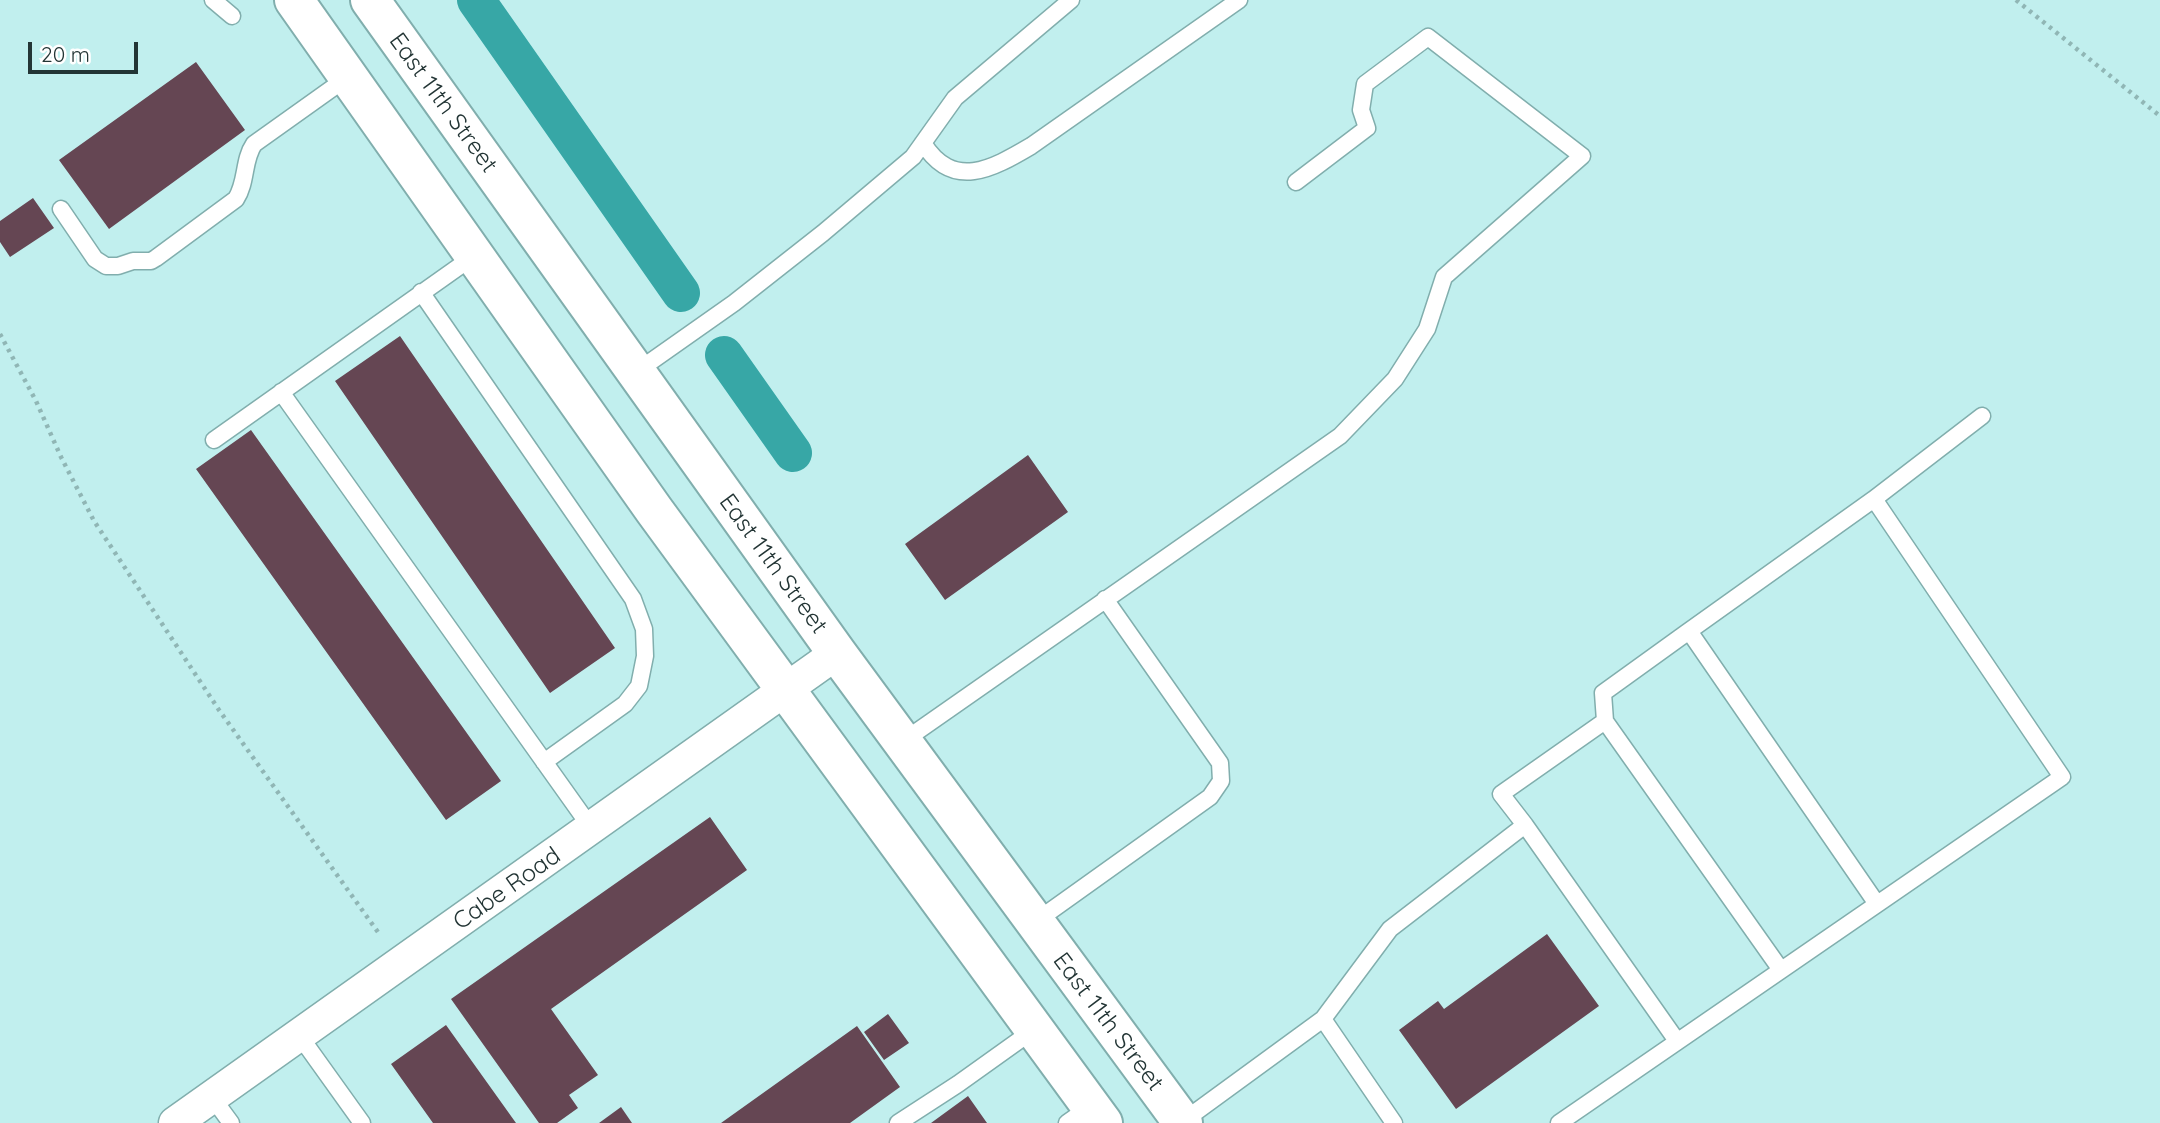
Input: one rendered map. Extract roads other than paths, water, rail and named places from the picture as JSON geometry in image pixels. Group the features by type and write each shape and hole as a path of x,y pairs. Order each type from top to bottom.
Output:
{"main road":[{"path":"294,0 646,498 1035,1030 1087,1117"},
{"name":"East 11th Street","path":"370,0 837,653 1182,1123"}],"street":[{"name":"Cabe Road","path":"175,1123 837,653"}],"lane":[{"path":"213,0 232,16"},
{"path":"636,372 734,303 913,157 956,98 1071,0"},
{"path":"923,143 930,155 944,168 967,172 997,166 1042,139 1239,0"},
{"path":"902,742 1340,436 1395,379 1427,329 1444,277 1582,156 1428,37 1365,84 1361,110 1367,128 1296,182"},
{"path":"61,209 95,259 106,266 156,258 236,199 241,191 250,150 254,144 348,77"},
{"path":"214,440 474,256"},
{"path":"421,292 633,599 644,629 645,656 639,685 625,704 544,762"},
{"path":"281,392 592,829"},
{"path":"1781,970 1605,721 1603,693 1874,499 1982,416"},
{"path":"1559,1123 2062,777 1874,499"},
{"path":"1034,923 1210,797 1221,781 1220,763 1105,599"},
{"path":"1689,631 1877,904"},
{"path":"1605,721 1501,794 1678,1041"},
{"path":"1182,1123 1323,1019 1390,929 1525,825"},
{"path":"1323,1019 1394,1123"},
{"path":"898,1123 1035,1030"},
{"path":"299,1035 362,1123"},
{"path":"212,1097 231,1123"}],"waterway":[{"path":"476,0 681,293"},
{"path":"724,355 793,453"}]}
